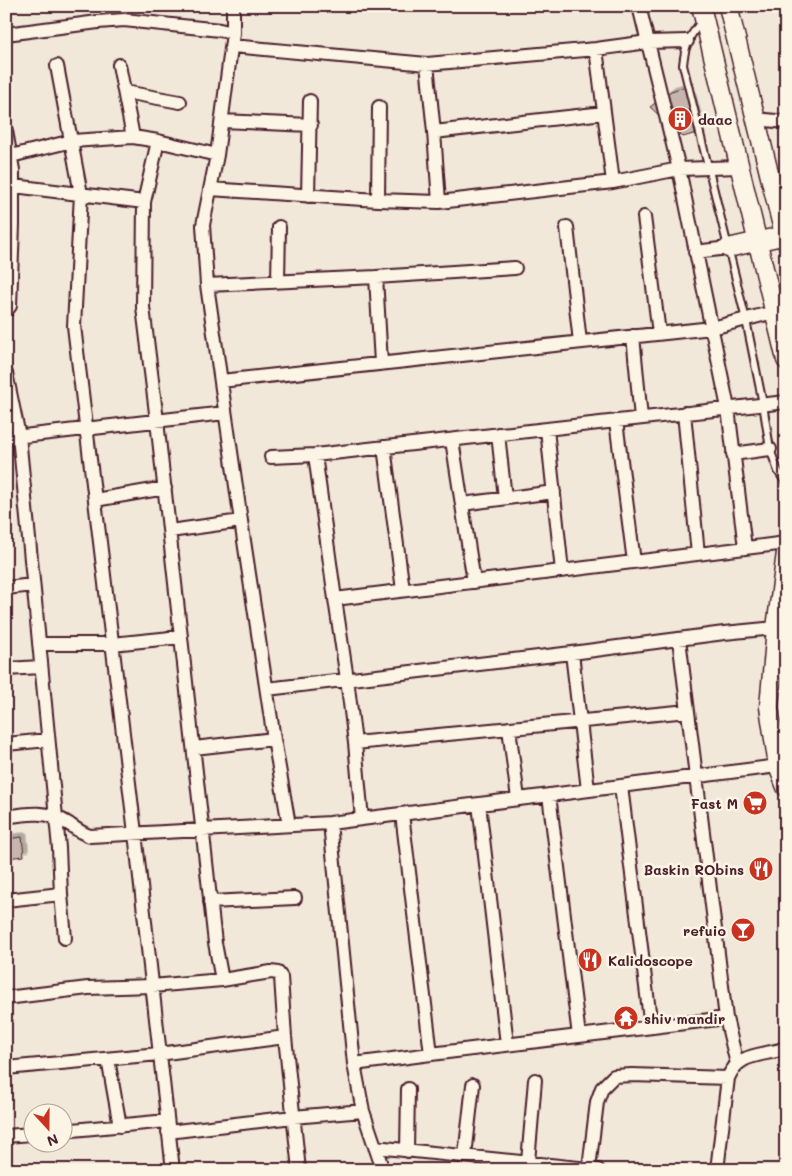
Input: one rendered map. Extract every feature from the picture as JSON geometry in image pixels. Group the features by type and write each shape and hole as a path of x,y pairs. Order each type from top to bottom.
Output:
{"street":[{"path":"233,6 233,40 217,155 204,225 207,285 241,522 289,825"},
{"path":"639,6 679,169 728,408 745,548"},
{"path":"695,252 785,237 781,206 755,119 728,6"},
{"path":"703,12 786,360"},
{"path":"6,34 124,20 202,28 233,40 427,64 596,49 648,42 687,41"},
{"path":"596,49 613,182"},
{"path":"427,64 439,202"},
{"path":"57,66 81,194 74,326 135,833 172,1170"},
{"path":"119,66 133,137"},
{"path":"125,92 180,102"},
{"path":"308,196 311,125 310,101"},
{"path":"378,200 379,107"},
{"path":"434,132 604,113"},
{"path":"755,119 786,122"},
{"path":"222,122 311,125"},
{"path":"6,131 11,156 10,185 13,225 10,306 6,311"},
{"path":"11,156 72,141 133,137 217,155"},
{"path":"158,141 144,202 143,307 158,421 214,943 222,980"},
{"path":"210,188 308,196 439,202 613,182 679,169 739,167"},
{"path":"10,185 144,202"},
{"path":"644,217 659,333"},
{"path":"278,281 279,227"},
{"path":"567,227 580,342"},
{"path":"207,285 515,268"},
{"path":"376,277 381,363"},
{"path":"221,381 712,328 774,312"},
{"path":"633,336 641,418"},
{"path":"6,373 12,437 33,584 56,818 65,938"},
{"path":"271,457 315,455 786,402"},
{"path":"12,437 225,413"},
{"path":"684,413 698,554"},
{"path":"616,421 634,562"},
{"path":"547,429 562,571"},
{"path":"498,434 505,498"},
{"path":"452,440 474,582"},
{"path":"384,447 403,590"},
{"path":"733,454 770,449"},
{"path":"315,455 348,679 362,819"},
{"path":"95,500 165,488"},
{"path":"462,504 554,492"},
{"path":"170,532 241,522"},
{"path":"335,599 786,543"},
{"path":"786,553 776,628 769,707 786,787"},
{"path":"6,588 33,584"},
{"path":"267,689 776,628"},
{"path":"39,644 112,644 181,636"},
{"path":"679,639 726,1018 737,1064"},
{"path":"572,653 588,790"},
{"path":"6,669 41,667"},
{"path":"355,743 688,710"},
{"path":"509,728 518,799"},
{"path":"194,748 274,739"},
{"path":"6,744 48,740"},
{"path":"6,817 36,812 56,818 69,824 81,833 90,836 330,823 782,766"},
{"path":"620,786 651,1027"},
{"path":"549,795 579,1036"},
{"path":"479,804 507,1044"},
{"path":"402,814 431,1054"},
{"path":"330,823 354,1064 363,1111 380,1161 380,1170"},
{"path":"6,900 61,894"},
{"path":"210,902 295,898"},
{"path":"6,998 88,988 152,986 222,980 271,972 278,973 281,977 285,1037 299,1170"},
{"path":"354,1064 726,1018"},
{"path":"6,1068 159,1054 285,1037"},
{"path":"717,1170 728,1078 732,1068 741,1060 786,1047"},
{"path":"108,1058 120,1126"},
{"path":"375,1147 594,1169 597,1102 602,1088 614,1076 728,1078"},
{"path":"528,1162 535,1080"},
{"path":"465,1156 473,1085"},
{"path":"407,1151 408,1089"},
{"path":"72,1130 120,1126 167,1127 363,1111"},
{"path":"6,1136 22,1135"}],"lane":[{"path":"703,12 687,41 684,49 683,65 746,320 770,449 778,471 786,484"}],"building":[{"name":"daac","path":"688,86 700,132 683,137 650,107 671,91"},
{"path":"22,837 24,856 6,858 6,839"}],"place":[{"name":"daac","path":"680,119"},
{"name":"Fast M","path":"755,803"},
{"name":"Baskin RObins","path":"761,869"},
{"name":"refuio","path":"743,930"},
{"name":"Kalidoscope","path":"590,960"},
{"name":"shiv mandir","path":"626,1018"}]}
